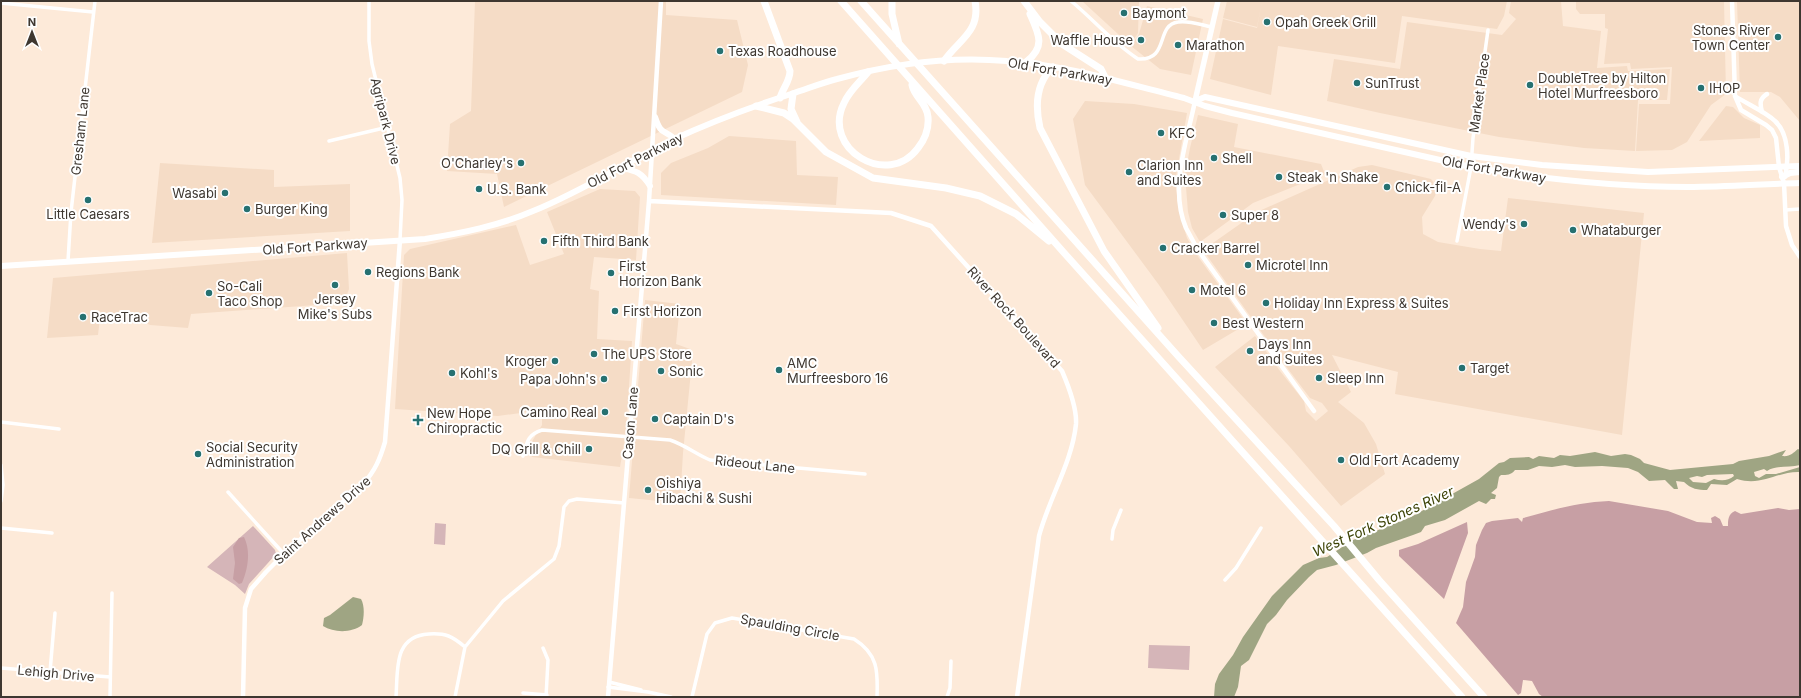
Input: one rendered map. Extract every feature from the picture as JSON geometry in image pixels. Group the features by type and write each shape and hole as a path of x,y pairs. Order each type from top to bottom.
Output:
{"highway":[{"path":"764,1 790,71 788,80 783,88 780,98"},
{"path":"841,1 1066,255 1462,697"},
{"path":"861,1 1178,356 1334,526 1379,580 1484,697"},
{"path":"892,1 892,14 900,46"},
{"path":"944,61 952,48 963,40 972,28 976,17 975,1"},
{"path":"1022,1 1029,11 1036,28 1038,40 1037,52 1026,62"},
{"path":"1022,1 1062,44 1101,69 1106,79"},
{"path":"1053,67 1043,79 1037,100 1037,116 1042,134 1104,250 1178,356"},
{"path":"868,72 847,96 843,104 840,124 842,136 846,145 853,153 862,160 883,166 901,162 910,157 924,140 928,128 926,109 912,88 910,79"},
{"path":"793,94 791,109 795,118 804,130"},
{"path":"756,106 784,113 826,152 873,178 946,188 980,196 1016,214 1066,255"}],"main road":[{"path":"1195,101 1218,1"},
{"name":"Old Fort Parkway","path":"1,266 400,240 455,234 486,228 558,200 674,139 756,106 834,79 877,70 944,61 983,60 1026,62 1053,67 1195,101 1205,106 1232,113 1471,166 1548,178 1636,186 1688,187 1784,178 1800,182"},
{"name":"Old Fort Parkway","path":"1195,101 1205,97 1471,156 1542,165 1648,172 1800,166"},
{"path":"654,117 658,128 674,139"},
{"path":"619,167 635,170 644,175 650,186"},
{"path":"1784,178 1800,172"}],"street":[{"name":"Gresham Lane","path":"68,261 71,212 95,1"},
{"name":"Agripark Drive","path":"369,1 368,41 400,178 402,200 400,240"},
{"name":"Cason Lane","path":"608,697 653,150 661,1"},
{"path":"1071,1 1089,16 1103,32 1138,59 1154,56 1160,48 1164,34 1168,27 1176,22 1184,21 1212,27"},
{"path":"1732,1 1736,96 1743,112 1762,122 1774,134 1778,143 1779,167 1784,178"},
{"path":"1,3 94,12"},
{"name":"Market Place","path":"1457,241 1471,166 1471,156 1488,30"},
{"path":"1762,112 1760,101 1767,94"},
{"path":"1736,96 1772,118 1780,126 1785,139 1788,167 1784,178 1786,226 1792,245 1800,257"},
{"path":"1195,101 1181,161 1180,196 1186,227 1198,250 1314,411"},
{"path":"330,141 388,127"},
{"name":"River Rock Boulevard","path":"649,201 891,213 931,226 1062,371 1070,390 1076,423 1069,454 1044,518 1039,536 1017,697"},
{"path":"1785,210 1800,209"},
{"name":"Saint Andrews Drive","path":"243,697 245,608 252,589 284,554 363,484 373,473 381,459 385,442 400,240"},
{"path":"1,422 59,429"},
{"name":"Rideout Lane","path":"523,456 527,441 532,433 542,430 670,440 682,444 698,455 710,460 865,474"},
{"path":"1,465 3,485 1,501"},
{"path":"228,492 284,554"},
{"path":"455,697 465,647 503,601 554,558 559,546 564,507 568,501 577,499 624,503"},
{"path":"1112,539 1113,530 1121,510"},
{"path":"1,528 52,533"},
{"path":"1225,580 1236,568 1262,528"},
{"path":"110,697 112,593"},
{"path":"50,672 55,613"},
{"name":"Spaulding Circle","path":"692,697 707,634 715,623 732,618 854,639 868,650 874,661 876,667 877,697"},
{"path":"396,697 399,660 403,646 411,638 420,635 452,636 465,647"},
{"path":"523,693 546,696 548,660 543,648"},
{"path":"947,697 950,688 951,661"},
{"name":"Lehigh Drive","path":"1,668 110,677"},
{"path":"609,685 671,697"}],"shaded area":[{"path":"475,1 666,1 666,15 737,20 748,65 742,92 504,207 497,174 447,171 450,124 471,111"},
{"path":"1082,1 1139,1 1138,33 1130,45"},
{"path":"1227,1 1262,1 1257,27 1223,18"},
{"path":"1262,1 1507,1 1504,16 1497,29 1402,16 1395,63 1278,46 1271,95 1210,79 1223,19 1257,28"},
{"path":"1511,1 1561,1 1563,26 1601,31 1597,68 1627,66 1628,71 1670,69 1667,100 1638,100 1635,151 1584,148 1499,137 1327,101 1334,59 1400,69 1407,22 1502,35 1516,19 1509,13"},
{"path":"1576,1 1724,1 1726,94 1711,105 1687,142 1672,150 1636,151 1639,104 1670,104 1672,67 1631,69 1630,63 1604,64 1608,29 1605,28 1605,14 1580,14 1576,9"},
{"path":"1737,1 1800,1 1800,121 1780,97 1771,92 1740,92"},
{"path":"1147,6 1203,19 1191,75 1160,69 1131,46 1139,34"},
{"path":"1085,101 1134,104 1187,113 1175,182 1180,215 1187,238 1199,258 1247,324 1203,350 1159,285 1085,185 1073,119"},
{"path":"1726,106 1733,107 1744,118 1760,125 1760,138 1699,141"},
{"path":"1198,115 1238,124 1234,147 1321,164 1325,174 1253,203 1200,242 1192,228 1188,212 1185,175"},
{"path":"729,136 796,141 797,175 838,177 836,205 661,195 661,173 671,163 708,148"},
{"path":"160,163 274,170 274,187 350,184 350,231 152,243"},
{"path":"1372,165 1431,179 1437,187 1435,196 1422,217 1423,234 1438,242 1501,251 1508,198 1644,213 1622,435 1395,394 1398,372 1332,355 1351,392 1338,402 1364,423 1376,444 1385,474 1341,506 1289,446 1215,367 1255,336 1304,401 1306,411 1316,421 1328,411 1322,403 1310,398 1203,250 1257,212 1358,167"},
{"path":"600,189 635,191 640,197 636,260 594,257 590,289 599,291 597,339 632,341 626,432 620,467 532,457 528,448 542,425 542,410 498,416 395,409 404,255 410,249 516,225 530,265 564,254 547,212"},
{"path":"347,253 349,289 344,303 191,314 188,328 150,325 140,320 100,317 98,335 47,338 53,278"},
{"path":"645,300 680,304 676,344 690,349 692,361 683,453 680,503 629,498"},
{"path":"1798,449 1800,450 1800,465 1779,467 1767,471 1764,469 1754,472 1755,476 1759,478 1766,474 1776,474 1800,467 1800,472 1792,472 1754,481 1737,479 1727,485 1711,484 1707,490 1695,489 1684,482 1676,481 1678,489 1674,489 1665,480 1649,481 1638,472 1628,468 1602,466 1539,466 1528,470 1515,470 1512,473 1501,475 1499,477 1497,488 1491,493 1496,495 1495,499 1491,499 1486,504 1479,501 1445,520 1425,526 1421,532 1376,548 1336,565 1317,570 1287,600 1267,624 1249,660 1241,666 1238,687 1234,697 1214,697 1215,684 1219,674 1233,655 1243,637 1272,596 1303,565 1319,558 1327,557 1353,540 1411,517 1479,479 1499,463 1510,458 1529,457 1533,459 1539,456 1554,458 1560,455 1570,456 1595,452 1611,456 1625,454 1640,459 1644,463 1670,470 1733,464 1739,461 1769,456 1786,450 1782,456 1787,456","holes":["1733,474 1734,476 1724,480 1714,479 1706,483 1693,482 1689,478 1707,475"]},
{"path":"1609,501 1668,511 1697,522 1712,523 1711,518 1715,516 1720,519 1723,526 1728,526 1728,519 1735,511 1741,514 1778,508 1789,510 1800,509 1800,697 1543,697 1539,694 1532,681 1523,680 1521,693 1518,695 1456,623 1463,607 1466,582 1475,557 1476,545 1482,530 1486,523 1492,521 1518,518 1522,522 1523,518 1555,509 1587,503"},
{"path":"1467,522 1468,533 1444,599 1399,556 1399,550 1418,544"},
{"path":"435,523 446,524 445,545 434,544"},
{"path":"253,526 275,550 276,554 249,584 245,594 235,585 207,567"},
{"path":"244,537 248,560 244,578 242,583 239,584 233,579 235,563 233,547 239,538"},
{"path":"353,597 361,599 363,605 364,612 362,625 348,631 332,630 323,626 324,618"},
{"path":"1149,645 1190,646 1189,670 1148,668"}],"place":[{"name":"Baymont","path":"1124,13"},
{"name":"Opah Greek Grill","path":"1267,22"},
{"name":"Stones River Town Center","path":"1778,37"},
{"name":"Waffle House","path":"1141,40"},
{"name":"Marathon","path":"1178,45"},
{"name":"Texas Roadhouse","path":"720,51"},
{"name":"SunTrust","path":"1357,83"},
{"name":"DoubleTree by Hilton Hotel Murfreesboro","path":"1530,85"},
{"name":"IHOP","path":"1701,88"},
{"name":"KFC","path":"1161,133"},
{"name":"Shell","path":"1214,158"},
{"name":"O'Charley's","path":"521,163"},
{"name":"Clarion Inn and Suites","path":"1129,172"},
{"name":"Steak 'n Shake","path":"1279,177"},
{"name":"Chick-fil-A","path":"1387,187"},
{"name":"U.S. Bank","path":"479,189"},
{"name":"Wasabi","path":"225,193"},
{"name":"Little Caesars","path":"88,200"},
{"name":"Burger King","path":"247,209"},
{"name":"Super 8","path":"1223,215"},
{"name":"Wendy's","path":"1524,224"},
{"name":"Whataburger","path":"1573,230"},
{"name":"Fifth Third Bank","path":"544,241"},
{"name":"Cracker Barrel","path":"1163,248"},
{"name":"Microtel Inn","path":"1248,265"},
{"name":"Regions Bank","path":"368,272"},
{"name":"First Horizon Bank","path":"611,273"},
{"name":"Jersey Mike's Subs","path":"335,285"},
{"name":"Motel 6","path":"1192,290"},
{"name":"So-Cali Taco Shop","path":"209,293"},
{"name":"Holiday Inn Express & Suites","path":"1266,303"},
{"name":"First Horizon","path":"615,311"},
{"name":"RaceTrac","path":"83,317"},
{"name":"Best Western","path":"1214,323"},
{"name":"Days Inn and Suites","path":"1250,351"},
{"name":"The UPS Store","path":"594,354"},
{"name":"Kroger","path":"555,361"},
{"name":"Target","path":"1462,368"},
{"name":"AMC Murfreesboro 16","path":"779,370"},
{"name":"Sonic","path":"661,371"},
{"name":"Kohl's","path":"452,373"},
{"name":"Sleep Inn","path":"1319,378"},
{"name":"Papa John's","path":"604,379"},
{"name":"Camino Real","path":"605,412"},
{"name":"Captain D's","path":"655,419"},
{"name":"New Hope Chiropractic","path":"418,420"},
{"name":"DQ Grill & Chill","path":"589,449"},
{"name":"Social Security Administration","path":"198,454"},
{"name":"Old Fort Academy","path":"1341,460"},
{"name":"Oishiya Hibachi & Sushi","path":"648,490"}],"water label":[{"name":"West Fork Stones River","path":"1383,521"}]}
